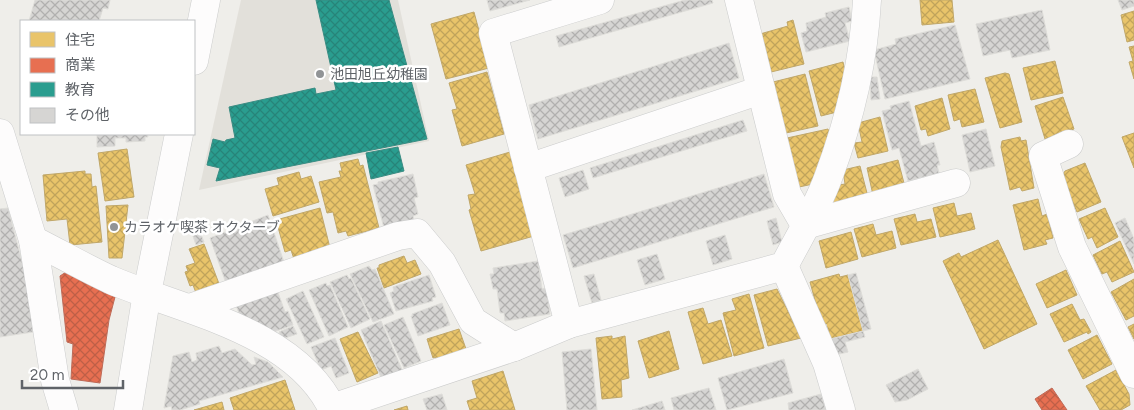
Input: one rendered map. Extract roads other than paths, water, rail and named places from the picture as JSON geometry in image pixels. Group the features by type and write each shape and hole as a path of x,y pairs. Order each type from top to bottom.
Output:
{"street":[{"path":"195,56 206,0"},
{"path":"569,324 493,32 600,0"},
{"path":"739,0 787,194 805,225"},
{"path":"33,240 111,280 190,308 256,336 300,368 317,385 333,409 514,347 569,324 784,266 828,179 845,126 861,58 867,0"},
{"path":"528,168 761,90"},
{"path":"0,133 33,240 55,380 64,410"},
{"path":"128,410 148,293 179,135"},
{"path":"1069,144 1044,156 1072,247 1134,374"},
{"path":"805,225 956,184"},
{"path":"190,308 398,236 416,233 442,263 473,321 514,347"},
{"path":"784,266 828,362 841,410"}],"place":[{"name":"池田旭丘幼稚園","path":"320,74"},
{"name":"カラオケ喫茶 オクターブ","path":"114,227"}]}
